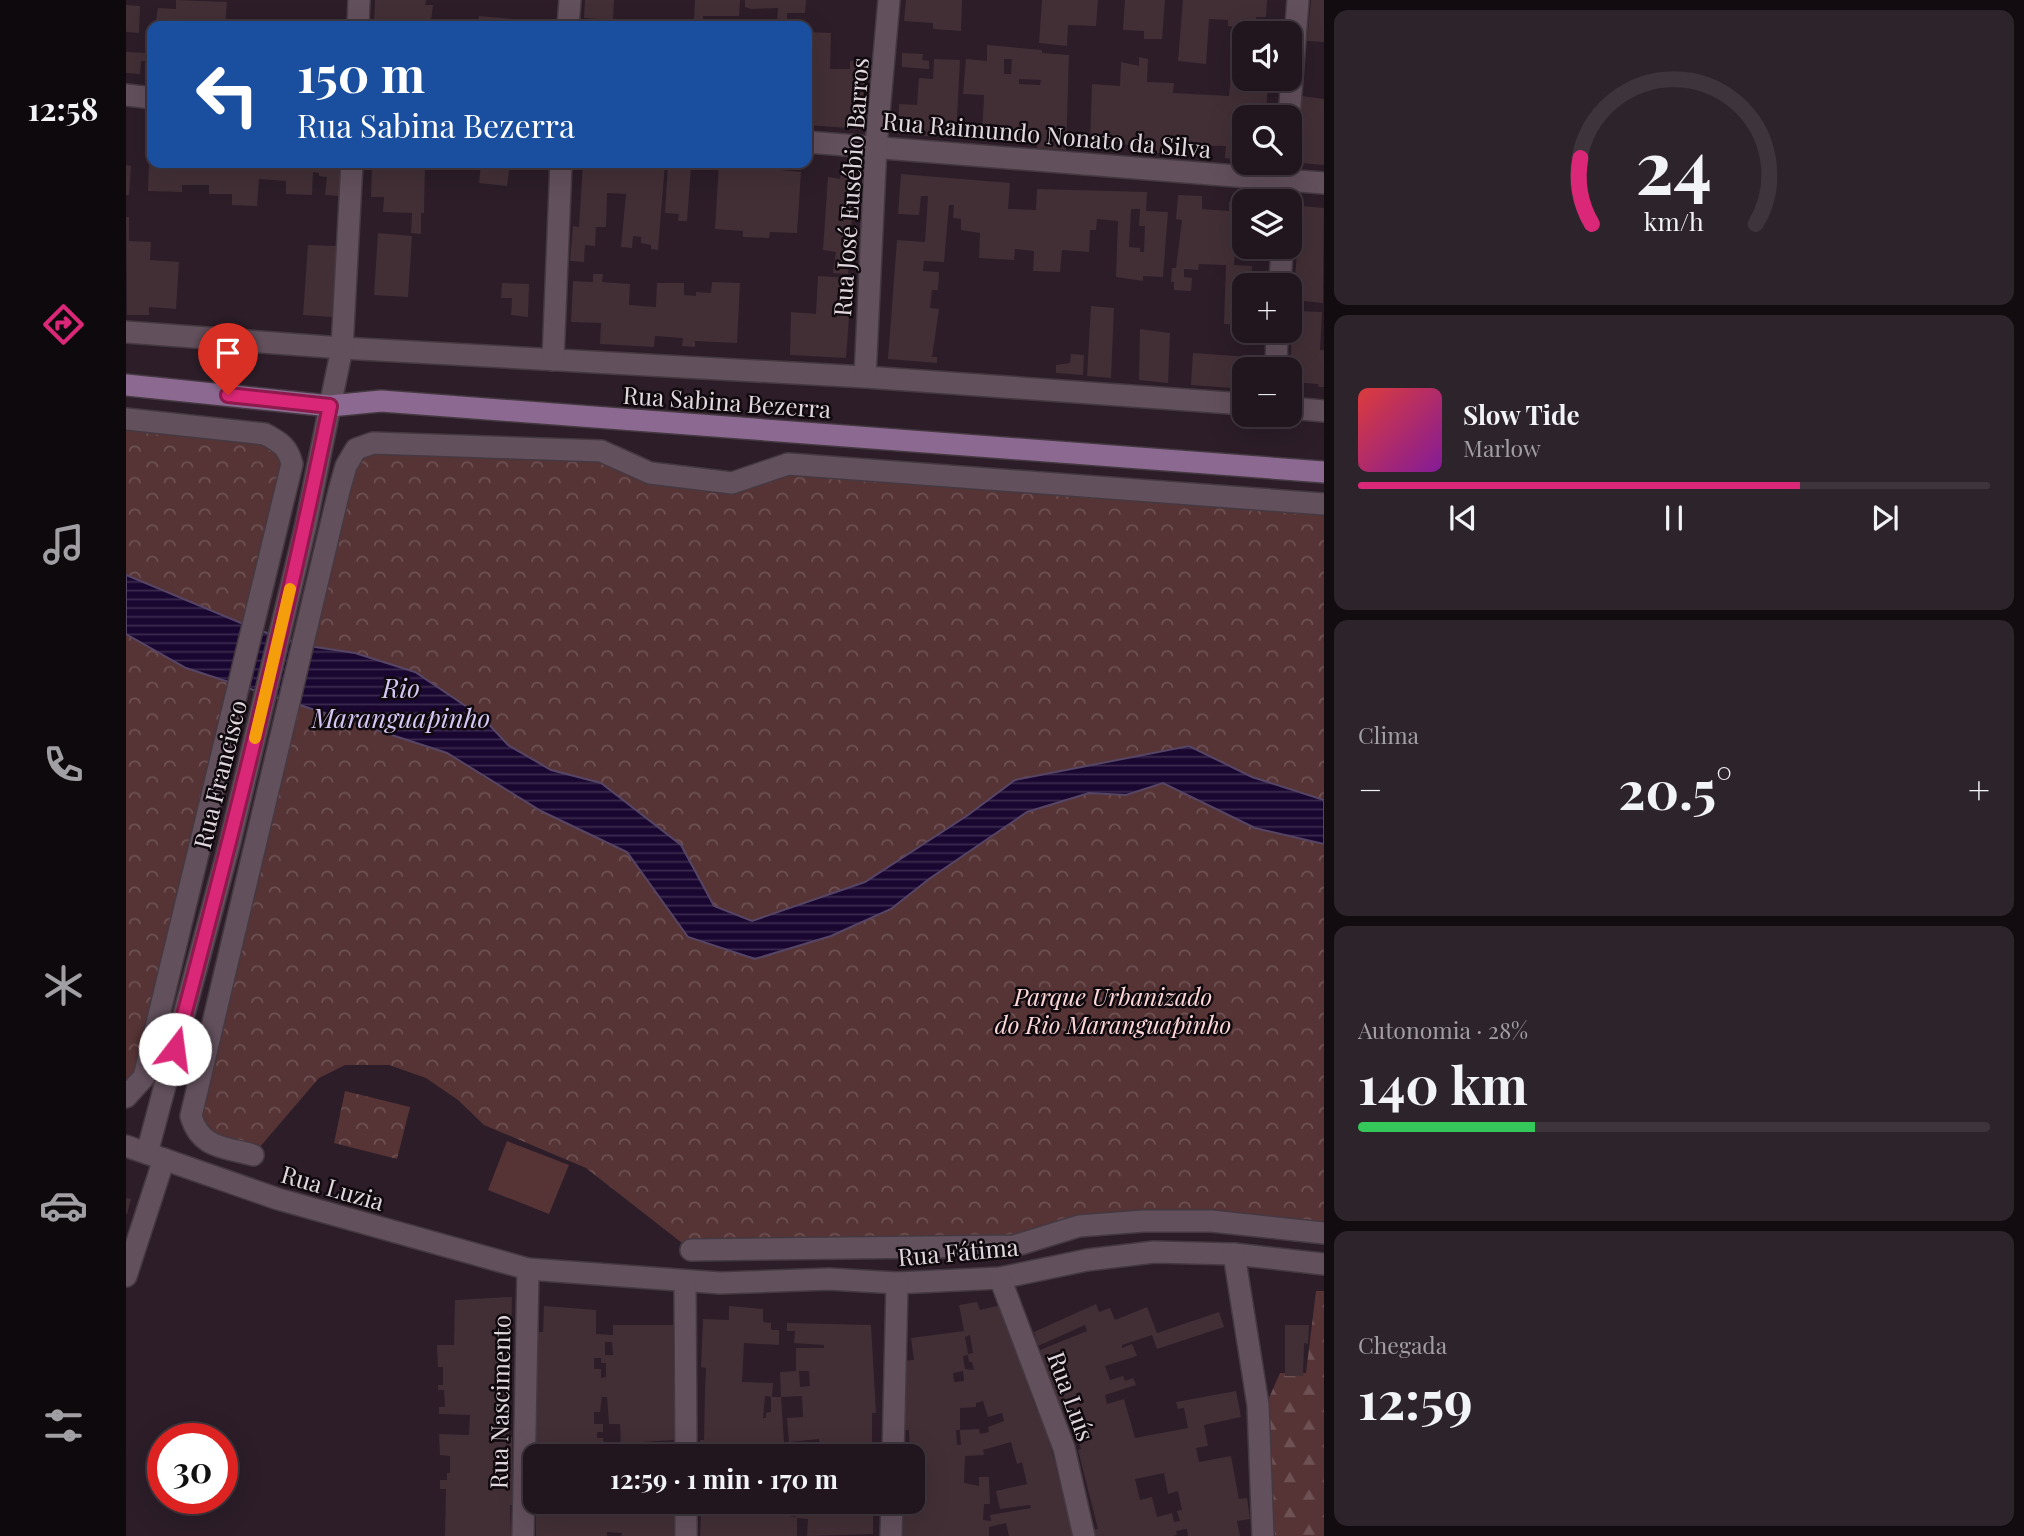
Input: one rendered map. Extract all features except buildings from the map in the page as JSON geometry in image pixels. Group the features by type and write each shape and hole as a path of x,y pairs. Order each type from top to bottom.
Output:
{"main road":[{"name":"Rua Sabina Bezerra","path":"126,385 330,406 381,401 1324,472"}],"street":[{"path":"358,21 359,0"},
{"path":"568,21 570,0"},
{"name":"Rua José Eusébio Barros","path":"865,377 876,146 889,0"},
{"path":"1290,105 1298,0"},
{"path":"126,95 147,97"},
{"name":"Rua Raimundo Nonato da Silva","path":"812,142 1232,168"},
{"path":"342,348 352,168"},
{"path":"553,360 561,168"},
{"name":"Rua Raimundo Nonato da Silva","path":"1298,175 1324,183"},
{"path":"126,332 342,348 865,377 1232,403"},
{"name":"Rua Francisco","path":"126,1276 306,524 342,348"},
{"path":"1302,409 1324,411"},
{"path":"126,419 265,434 280,442 289,452 292,464 144,1077 126,1097"},
{"path":"253,1155 204,1140 195,1131 191,1116 330,530 346,466 356,449 373,443 601,450 650,473 732,483 788,464 1324,504"},
{"name":"Rua Luzia","path":"126,1146 278,1199 528,1269"},
{"path":"691,1250 1014,1246 1079,1226 1144,1221 1211,1221 1324,1233"},
{"name":"Rua Fátima","path":"528,1269 685,1282 829,1279 897,1283 1000,1278 1087,1259 1154,1252 1234,1254 1324,1264"},
{"path":"1234,1254 1258,1405 1263,1536"},
{"name":"Rua Nascimento","path":"523,1536 528,1269"},
{"name":"Rua Luís","path":"1000,1278 1064,1448 1084,1536"},
{"path":"685,1282 686,1444"},
{"path":"893,1444 897,1283"},
{"path":"686,1514 687,1536"},
{"path":"891,1536 892,1514"}],"green space":[{"path":"126,419 265,434 289,452 253,628 126,575"},
{"path":"356,449 601,451 732,483 788,464 1324,504 1324,800 1252,777 1189,746 1015,780 968,815 865,882 752,921 714,906 681,845 601,783 551,770 508,745 482,717 415,672 302,645"},
{"path":"126,634 186,668 239,684 144,1077 126,1097"},
{"name":"Parque Urbanizado do Rio Maranguapinho","path":"289,701 447,753 541,811 627,852 688,937 831,936 891,909 929,879 1027,812 1089,793 1126,795 1163,783 1255,828 1324,844 1324,1233 1144,1221 1014,1246 691,1250 586,1168 484,1125 458,1100 426,1078 389,1065 345,1065 319,1078 253,1155 204,1141 194,1098"},
{"path":"345,1091 410,1107 397,1159 334,1143"},
{"path":"507,1141 569,1165 549,1214 488,1190"},
{"path":"1316,1291 1324,1291 1324,1536 1267,1536 1262,1414 1280,1373 1306,1373"}],"water":[{"name":"Rio Maranguapinho","path":"126,575 253,628 302,645 355,653 415,672 482,717 508,745 551,770 601,783 681,845 714,906 752,921 865,882 968,815 1015,780 1189,746 1252,777 1324,800 1324,844 1255,828 1163,783 1126,795 1089,793 1027,812 929,879 891,909 831,936 755,959 688,937 627,852 541,811 447,753 186,668 126,634"}],"slow traffic":[{"path":"255,738 290,589"}],"route":[{"path":"175,1049 229,846 306,524 330,406 228,395"}]}
